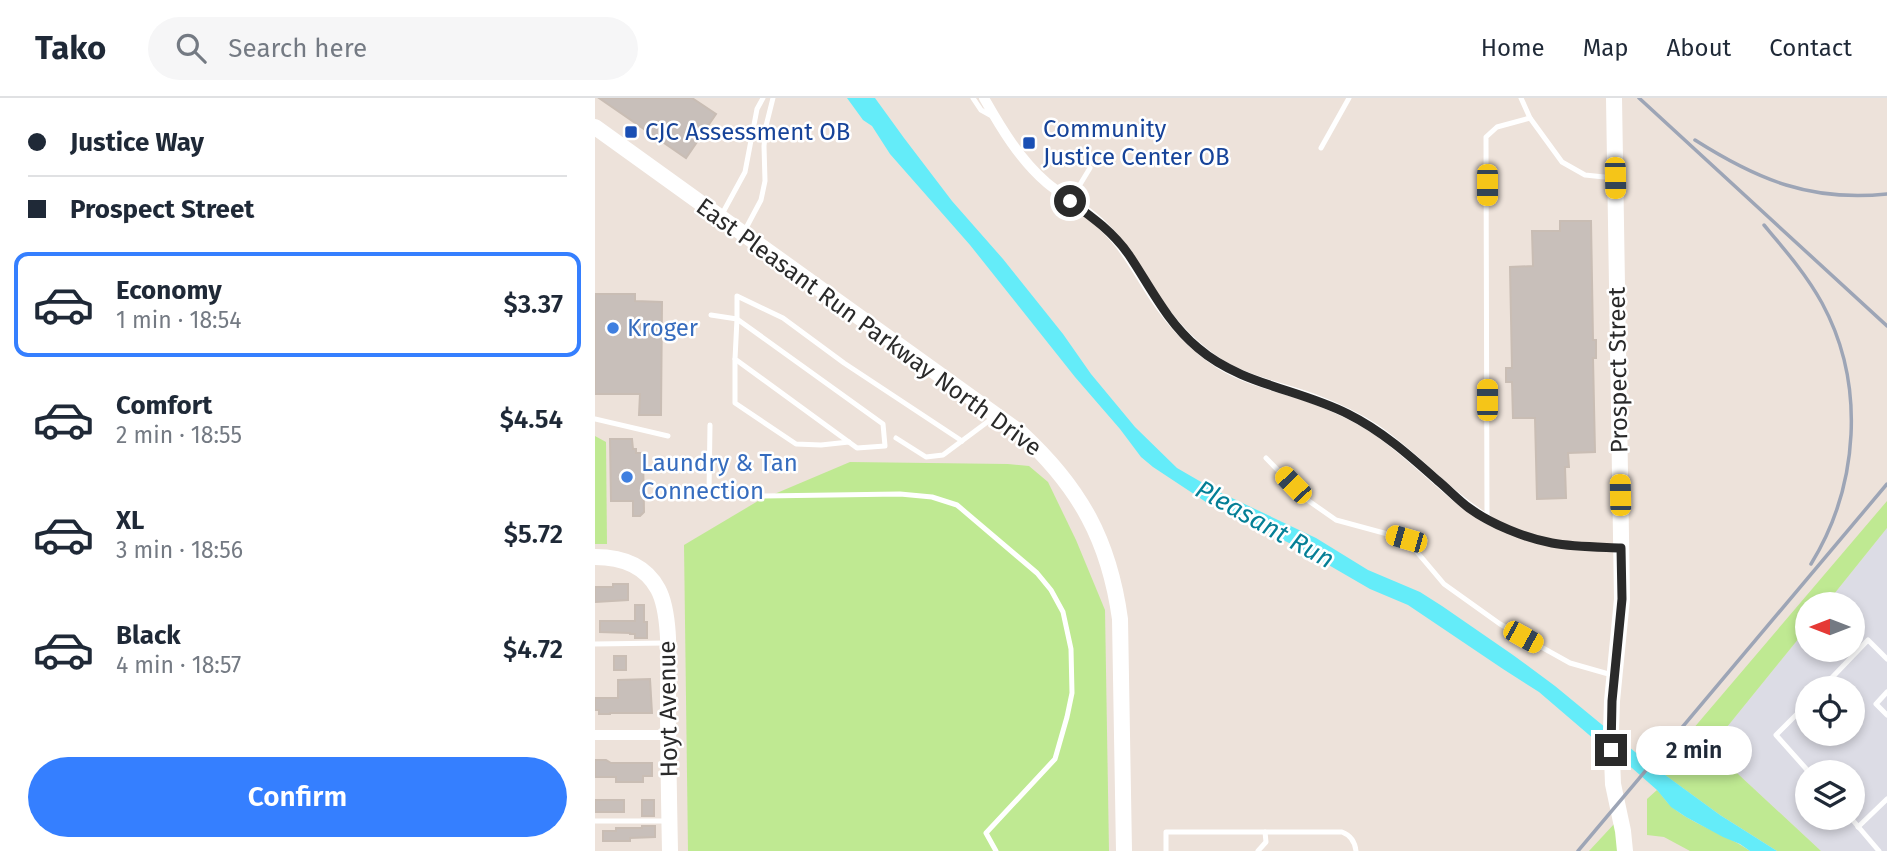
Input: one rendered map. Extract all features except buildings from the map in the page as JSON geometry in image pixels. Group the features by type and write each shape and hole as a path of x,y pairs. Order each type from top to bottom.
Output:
{"main road":[{"name":"Prospect Street","path":"1614,98 1622,599 1611,730 1612,770 1625,851"},
{"name":"East Pleasant Run Parkway North Drive","path":"595,127 997,415 1045,455 1072,488 1093,524 1107,558 1121,629 1124,851"},
{"name":"Hoyt Avenue","path":"595,557 615,558 635,565 655,583 666,615 670,851"}],"street":[{"path":"984,98 1019,154 1044,181 1104,226 1128,253 1153,296 1180,332 1200,350 1245,377 1313,398 1363,422 1405,451 1468,507 1487,519"},
{"path":"595,735 668,735"}],"lane":[{"path":"721,217 745,172 757,109 763,98"},
{"path":"743,233 761,200 765,181 766,126 773,98"},
{"path":"973,98 982,110 997,119"},
{"path":"1321,148 1349,98"},
{"path":"1521,98 1530,118 1562,162 1585,175 1615,178"},
{"path":"1530,118 1497,127 1486,137 1487,519 1552,543 1621,548"},
{"path":"1070,201 1090,168"},
{"path":"849,442 796,444 735,403 737,296 783,318 844,363 962,441"},
{"path":"711,315 737,318 883,424 885,446 857,448 735,359"},
{"path":"896,438 926,457 943,455 997,415"},
{"path":"595,419 669,436"},
{"path":"710,425 709,492 763,496 901,494 932,497 957,505 1037,573 1051,590 1062,612 1071,649 1072,693 1067,718 1055,759 986,833 996,851"},
{"path":"1266,458 1306,499 1336,520 1406,539 1444,584 1500,624 1570,663 1615,676"},
{"path":"1834,676 1868,640 1887,659"},
{"path":"595,644 667,643"},
{"path":"1887,692 1876,704 1887,715"},
{"path":"1795,716 1776,735 1798,760"},
{"path":"1865,820 1887,799"},
{"path":"595,821 670,821"},
{"path":"1861,830 1879,851"},
{"path":"1166,851 1166,832 1342,832 1349,835 1356,851"},
{"path":"1258,851 1266,842 1265,832"}],"shaded area":[{"path":"1887,528 1887,851 1821,851 1798,830 1865,830 1865,760 1795,760 1795,827 1710,748 1795,643 1795,662 1865,662 1865,592 1836,592"}],"green space":[{"path":"595,436 606,442 607,544 595,544"},
{"path":"850,462 1029,466 1048,482 1105,610 1109,851 688,851 684,545 758,501"},
{"path":"1887,501 1887,528 1836,592 1810,592"},
{"path":"1795,609 1795,643 1710,748 1795,827 1795,830 1798,830 1821,851 1777,851 1720,815 1658,770"},
{"path":"1657,790 1681,814 1750,851 1690,851 1664,837 1647,835 1647,799"},
{"path":"1615,823 1619,846 1617,851 1589,851"}],"water":[{"name":"Pleasant Run","path":"847,98 875,98 952,201 1003,259 1091,374 1135,427 1177,468 1215,490 1316,538 1368,570 1420,592 1442,606 1555,686 1646,761 1720,815 1777,851 1750,851 1686,817 1671,807 1657,790 1632,768 1539,692 1408,605 1370,589 1301,549 1215,508 1153,467 1141,457 970,245 890,154 872,126 863,120"}],"railway":[{"path":"1639,98 1887,326"},
{"path":"1695,140 1763,177 1786,185 1834,195 1887,194"},
{"path":"1764,225 1802,272 1822,303 1836,334 1846,367 1851,401 1851,435 1839,502 1827,534 1811,564"},
{"path":"1578,851 1887,484"}],"place":[{"name":"CJC Assessment OB","path":"631,132"},
{"name":"Community Justice Center OB","path":"1029,143"},
{"name":"Kroger","path":"613,328"},
{"name":"Laundry & Tan Connection","path":"627,477"}],"route":[{"path":"1070,201 1104,226 1128,253 1153,296 1180,332 1222,365 1245,377 1313,398 1363,422 1405,451 1468,507 1500,526 1552,543 1621,548 1622,599 1612,701 1611,750"}]}
